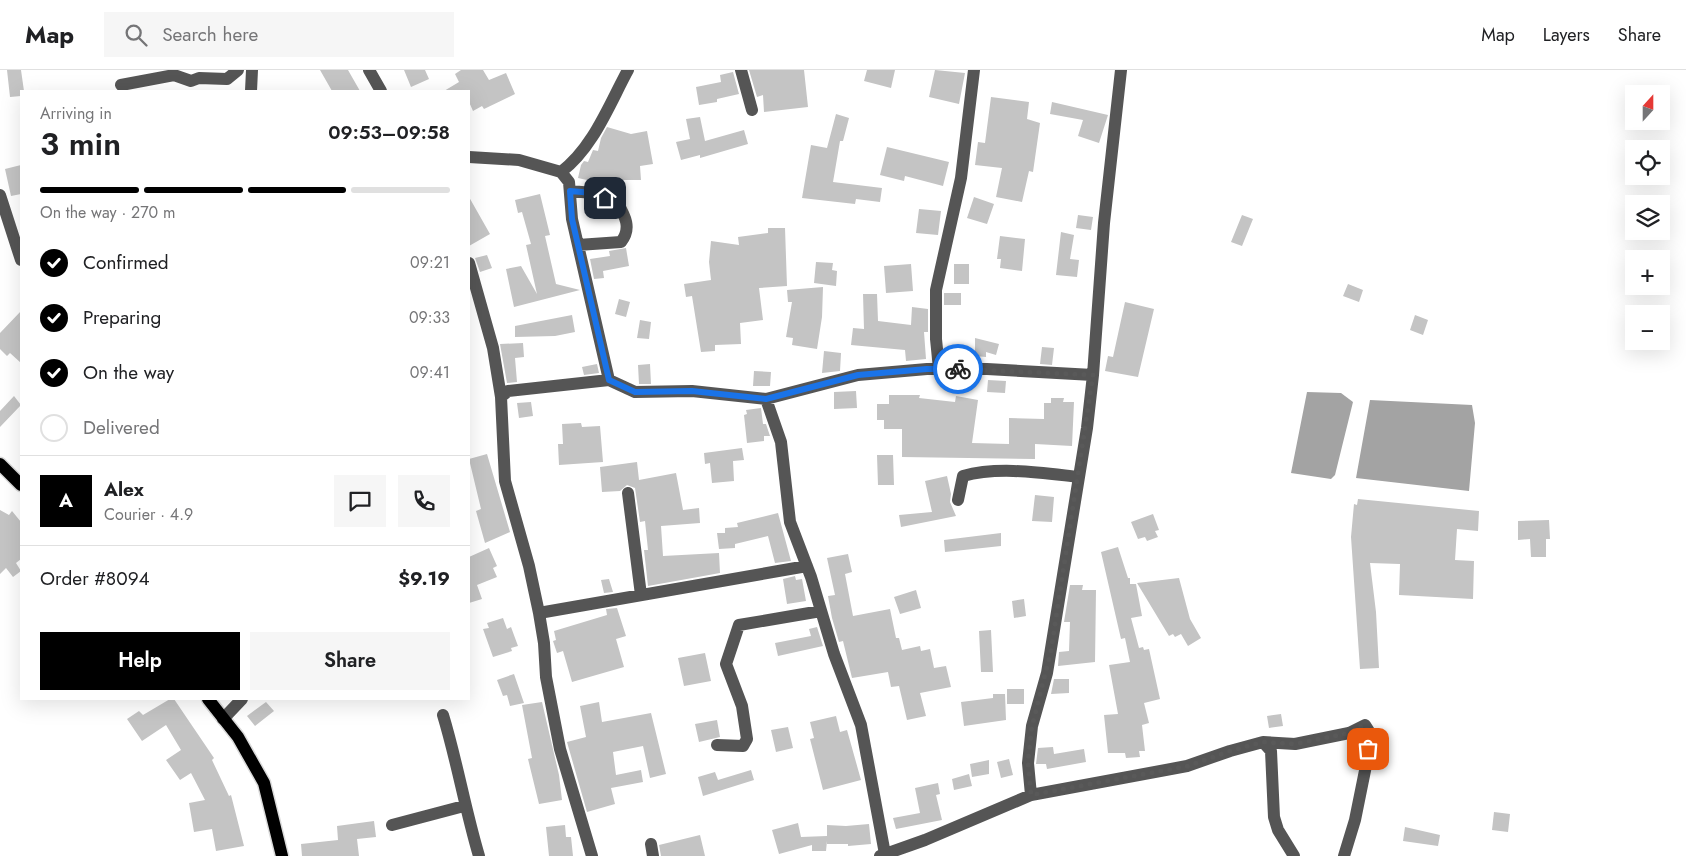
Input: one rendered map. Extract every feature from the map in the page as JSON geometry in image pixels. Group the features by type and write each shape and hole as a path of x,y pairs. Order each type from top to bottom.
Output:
{"main road":[{"path":"0,464 20,484"},
{"path":"209,700 238,737 264,783 282,856"}],"street":[{"path":"122,85 174,75 191,80 198,78 227,79 238,70"},
{"path":"251,90 252,70"},
{"path":"369,70 380,90"},
{"path":"561,172 575,162 590,139 628,70"},
{"path":"741,70 752,110"},
{"path":"939,369 936,339 936,290 961,178 974,70"},
{"path":"1031,795 1028,762 1032,726 1047,672 1079,477 1093,375 1104,222 1121,70"},
{"path":"470,156 519,160 561,172 569,182 572,219 609,380"},
{"path":"570,191 593,193 617,202 626,218 627,235 621,242 578,245"},
{"path":"0,195 20,257"},
{"path":"470,267 493,348 501,397 505,482 529,566 544,643 546,676 560,749 592,856"},
{"path":"501,397 508,391 609,380 635,392 692,391 766,399 858,375 939,369 987,369 1093,375"},
{"path":"766,399 781,442 790,522 807,566 834,654 861,724 882,855 934,837 1031,795 1188,766 1263,742 1295,744 1349,733 1364,725 1372,736 1354,820 1344,856"},
{"path":"958,500 963,476 979,472 1032,472 1079,477"},
{"path":"628,493 641,595"},
{"path":"538,613 807,566"},
{"path":"717,745 743,746 747,739 742,706 726,664 739,625 821,611"},
{"path":"223,718 241,700"},
{"path":"443,715 456,759 464,806 479,856"},
{"path":"1263,742 1272,751 1274,817 1278,830 1294,856"},
{"path":"392,825 464,806"}],"shaded area":[{"path":"1307,392 1341,393 1353,402 1335,475 1331,479 1291,473"},
{"path":"1370,400 1472,405 1475,423 1469,491 1356,478"}],"building":[{"path":"7,70 21,70 24,90 20,90 20,96 10,97"},
{"path":"320,70 348,70 359,90 331,90"},
{"path":"404,70 425,70 429,79 411,87"},
{"path":"461,70 483,70 489,80 506,73 515,94 484,109 482,106 473,111 470,104 470,90 446,90 459,82 455,74"},
{"path":"749,70 804,70 808,107 764,112 763,95 757,97"},
{"path":"867,70 895,70 891,88 864,81"},
{"path":"935,70 965,73 959,104 929,97"},
{"path":"733,72 739,94 717,99 717,102 699,105 696,87 721,82 720,75"},
{"path":"991,97 1029,102 1027,119 1040,123 1033,172 1029,171 1022,202 996,197 1002,168 975,165 978,142 985,143"},
{"path":"1052,102 1108,115 1099,143 1078,136 1083,120 1050,114"},
{"path":"836,114 849,118 843,141 840,141 833,182 882,188 880,202 856,199 855,204 802,198 811,145 827,148"},
{"path":"700,117 705,141 744,130 748,144 700,158 700,155 681,160 676,142 690,139 686,119"},
{"path":"607,127 631,134 647,131 653,164 640,166 641,180 611,180 610,185 578,178 581,165 584,161 588,162 593,150 598,151 601,138"},
{"path":"887,147 949,162 943,186 905,176 904,181 880,175"},
{"path":"20,165 20,194 11,196 5,169"},
{"path":"540,194 550,235 545,236 556,284 580,290 514,307 506,269 521,266 537,294 526,245 531,244 522,212 518,213 515,200"},
{"path":"974,197 994,204 987,224 967,218"},
{"path":"470,199 490,234 470,245"},
{"path":"600,205 611,209 612,217 600,217"},
{"path":"919,209 941,211 938,235 916,233"},
{"path":"1078,215 1093,217 1091,230 1076,228"},
{"path":"1242,215 1253,219 1242,246 1231,242"},
{"path":"768,228 785,228 787,286 759,288 763,320 740,323 741,344 715,345 715,351 701,352 692,296 686,297 684,284 711,280 709,262 711,241 739,245 738,237 768,233"},
{"path":"1061,232 1074,235 1070,259 1079,260 1077,277 1056,275"},
{"path":"1000,236 1025,239 1022,271 1000,268 1001,259 997,259"},
{"path":"626,248 629,266 603,271 604,278 594,279 590,259 610,256 609,251"},
{"path":"487,255 492,268 480,272 475,258"},
{"path":"816,262 833,263 832,270 837,271 836,286 814,283"},
{"path":"911,264 913,291 886,293 884,266"},
{"path":"954,264 969,264 969,284 954,284"},
{"path":"1348,284 1363,290 1359,302 1343,296"},
{"path":"823,287 822,317 817,349 792,345 793,338 786,337 792,302 788,302 787,290"},
{"path":"944,293 961,293 961,305 944,305"},
{"path":"863,294 877,294 878,321 911,325 912,307 928,309 928,332 924,332 926,359 906,361 905,350 851,345 853,328 864,329"},
{"path":"619,299 630,302 626,317 615,314"},
{"path":"1125,302 1154,309 1138,377 1105,371 1108,356 1113,357"},
{"path":"20,312 20,362 10,353 7,356 0,349 0,333"},
{"path":"572,315 575,332 555,336 515,337 515,326"},
{"path":"1415,315 1428,320 1423,335 1410,330"},
{"path":"640,320 651,322 649,339 637,338"},
{"path":"975,338 999,344 996,355 986,352 986,357 975,356"},
{"path":"523,343 524,357 515,358 517,382 507,383 500,344"},
{"path":"1042,347 1054,348 1052,365 1040,364"},
{"path":"824,351 841,353 840,371 822,373"},
{"path":"597,364 599,373 584,375 582,367"},
{"path":"650,364 651,384 639,384 638,365"},
{"path":"754,371 771,372 770,386 753,386"},
{"path":"988,380 1006,381 1005,393 987,392"},
{"path":"856,391 857,408 834,409 834,392"},
{"path":"889,395 920,395 919,398 955,402 956,396 978,400 972,443 1009,444 1009,418 1044,419 1044,403 1051,403 1051,398 1064,398 1063,402 1074,402 1072,446 1035,444 1035,459 902,457 902,429 884,429 884,420 877,420 877,404 889,404"},
{"path":"14,396 20,404 20,406 0,427 0,411"},
{"path":"531,402 533,416 519,418 517,403"},
{"path":"761,408 763,424 766,424 770,436 764,436 764,441 747,443 744,415 747,414 746,410"},
{"path":"581,423 582,427 600,426 603,462 559,465 558,444 563,444 562,424"},
{"path":"742,448 744,460 733,461 734,481 712,483 710,463 705,464 704,453"},
{"path":"487,454 510,532 485,543 476,511 481,509 470,459"},
{"path":"877,455 893,455 894,485 878,485"},
{"path":"637,462 639,480 676,473 683,510 699,508 700,523 661,526 663,556 719,553 720,573 648,586 644,550 648,550 645,521 640,522 635,488 627,485 620,491 602,492 600,467"},
{"path":"947,476 951,494 950,502 956,516 901,527 899,515 932,512 925,481"},
{"path":"1035,495 1054,497 1052,522 1032,521"},
{"path":"1358,499 1479,511 1478,531 1457,529 1455,560 1474,561 1473,599 1399,595 1400,564 1370,563 1376,612 1379,668 1360,669 1351,537 1354,504 1357,505"},
{"path":"0,510 9,515 12,511 20,521 20,560 16,563 20,572 13,577 6,568 0,574"},
{"path":"778,513 791,561 775,563 768,536 735,544 735,548 719,549 717,533 725,533 725,528 738,527 737,523"},
{"path":"1153,514 1159,530 1155,531 1158,537 1147,541 1145,537 1138,539 1131,522"},
{"path":"1549,520 1550,539 1546,539 1546,557 1531,557 1530,539 1518,540 1518,521"},
{"path":"1001,533 1001,546 945,552 944,540"},
{"path":"1118,547 1128,578 1130,578 1130,584 1136,584 1142,616 1131,618 1139,648 1149,649 1160,699 1144,703 1149,723 1142,725 1145,751 1139,751 1140,757 1126,758 1125,753 1108,753 1104,715 1118,714 1109,665 1130,662 1125,638 1121,639 1101,552"},
{"path":"489,548 497,566 493,568 497,577 477,585 482,599 470,603 470,557"},
{"path":"848,554 852,572 845,574 853,616 890,609 896,638 899,638 902,650 920,646 921,651 930,649 934,668 946,666 951,687 920,693 926,716 907,720 899,686 891,687 888,672 852,678 843,641 839,642 828,596 835,595 827,558"},
{"path":"795,576 796,580 802,579 806,601 787,604 783,579"},
{"path":"1179,578 1190,619 1201,638 1188,646 1181,634 1175,637 1173,634 1169,636 1137,583"},
{"path":"609,579 613,592 604,593 601,580"},
{"path":"1070,585 1083,585 1082,590 1096,590 1095,662 1058,666 1059,652 1069,651 1070,622 1064,622"},
{"path":"916,590 921,608 900,614 894,597"},
{"path":"1024,599 1026,616 1014,618 1012,601"},
{"path":"617,608 626,636 616,639 624,667 572,682 563,651 557,653 553,641 556,640 554,631 607,615 606,609"},
{"path":"503,618 507,629 511,627 518,646 511,648 512,651 493,657 483,629 489,628 487,623"},
{"path":"817,627 823,646 778,656 775,643 811,636 809,629"},
{"path":"991,630 993,672 981,672 979,631"},
{"path":"705,653 711,681 684,686 678,658"},
{"path":"514,674 524,703 510,706 507,695 503,696 497,680"},
{"path":"1054,679 1069,679 1069,693 1051,694"},
{"path":"1007,689 1024,689 1024,704 1007,704"},
{"path":"993,694 1005,694 1006,720 964,726 961,702 993,698"},
{"path":"168,700 175,700 214,758 212,760 229,796 231,795 244,846 216,851 212,829 194,832 189,803 205,800 191,773 180,780 166,760 181,750 166,725 142,741 127,719 139,711 143,715"},
{"path":"266,702 274,711 255,726 247,716"},
{"path":"542,702 559,775 562,800 539,804 528,759 532,758 522,705"},
{"path":"599,702 602,722 651,713 666,774 650,778 643,746 613,752 616,775 641,770 643,782 611,788 615,804 587,812 567,742 586,737 580,706"},
{"path":"1281,714 1283,726 1269,728 1267,716"},
{"path":"836,716 840,732 847,730 861,780 823,790 810,739 814,738 810,722"},
{"path":"717,720 720,737 699,742 695,724"},
{"path":"788,727 793,748 776,752 771,730"},
{"path":"1053,747 1054,754 1084,749 1086,762 1047,769 1046,764 1036,764 1038,748"},
{"path":"1009,759 1013,775 1001,778 997,762"},
{"path":"989,760 989,774 972,777 970,764"},
{"path":"751,770 754,780 703,796 698,777 715,772 718,780"},
{"path":"969,774 972,786 954,790 952,779"},
{"path":"938,783 940,794 936,795 942,820 896,829 893,818 920,813 915,788"},
{"path":"1494,812 1510,814 1508,832 1492,830"},
{"path":"374,821 376,837 357,839 359,856 302,856 301,844 338,840 337,826"},
{"path":"798,823 801,837 827,836 827,825 869,824 871,844 848,846 848,844 827,844 827,841 826,851 812,851 812,845 779,854 772,830"},
{"path":"565,825 566,837 571,837 573,856 549,856 546,827"},
{"path":"1405,827 1440,835 1438,846 1403,841"},
{"path":"700,835 705,856 661,856 659,845"}],"way so far":[{"path":"958,369 1093,375 1087,428 1051,651 1032,726 1028,762 1031,795 1188,766 1263,742 1295,744 1349,733 1364,725 1372,736 1368,749"}],"route":[{"path":"605,198 593,193 570,191 572,219 609,380 635,392 692,391 766,399 858,375 927,369 958,369"}]}
